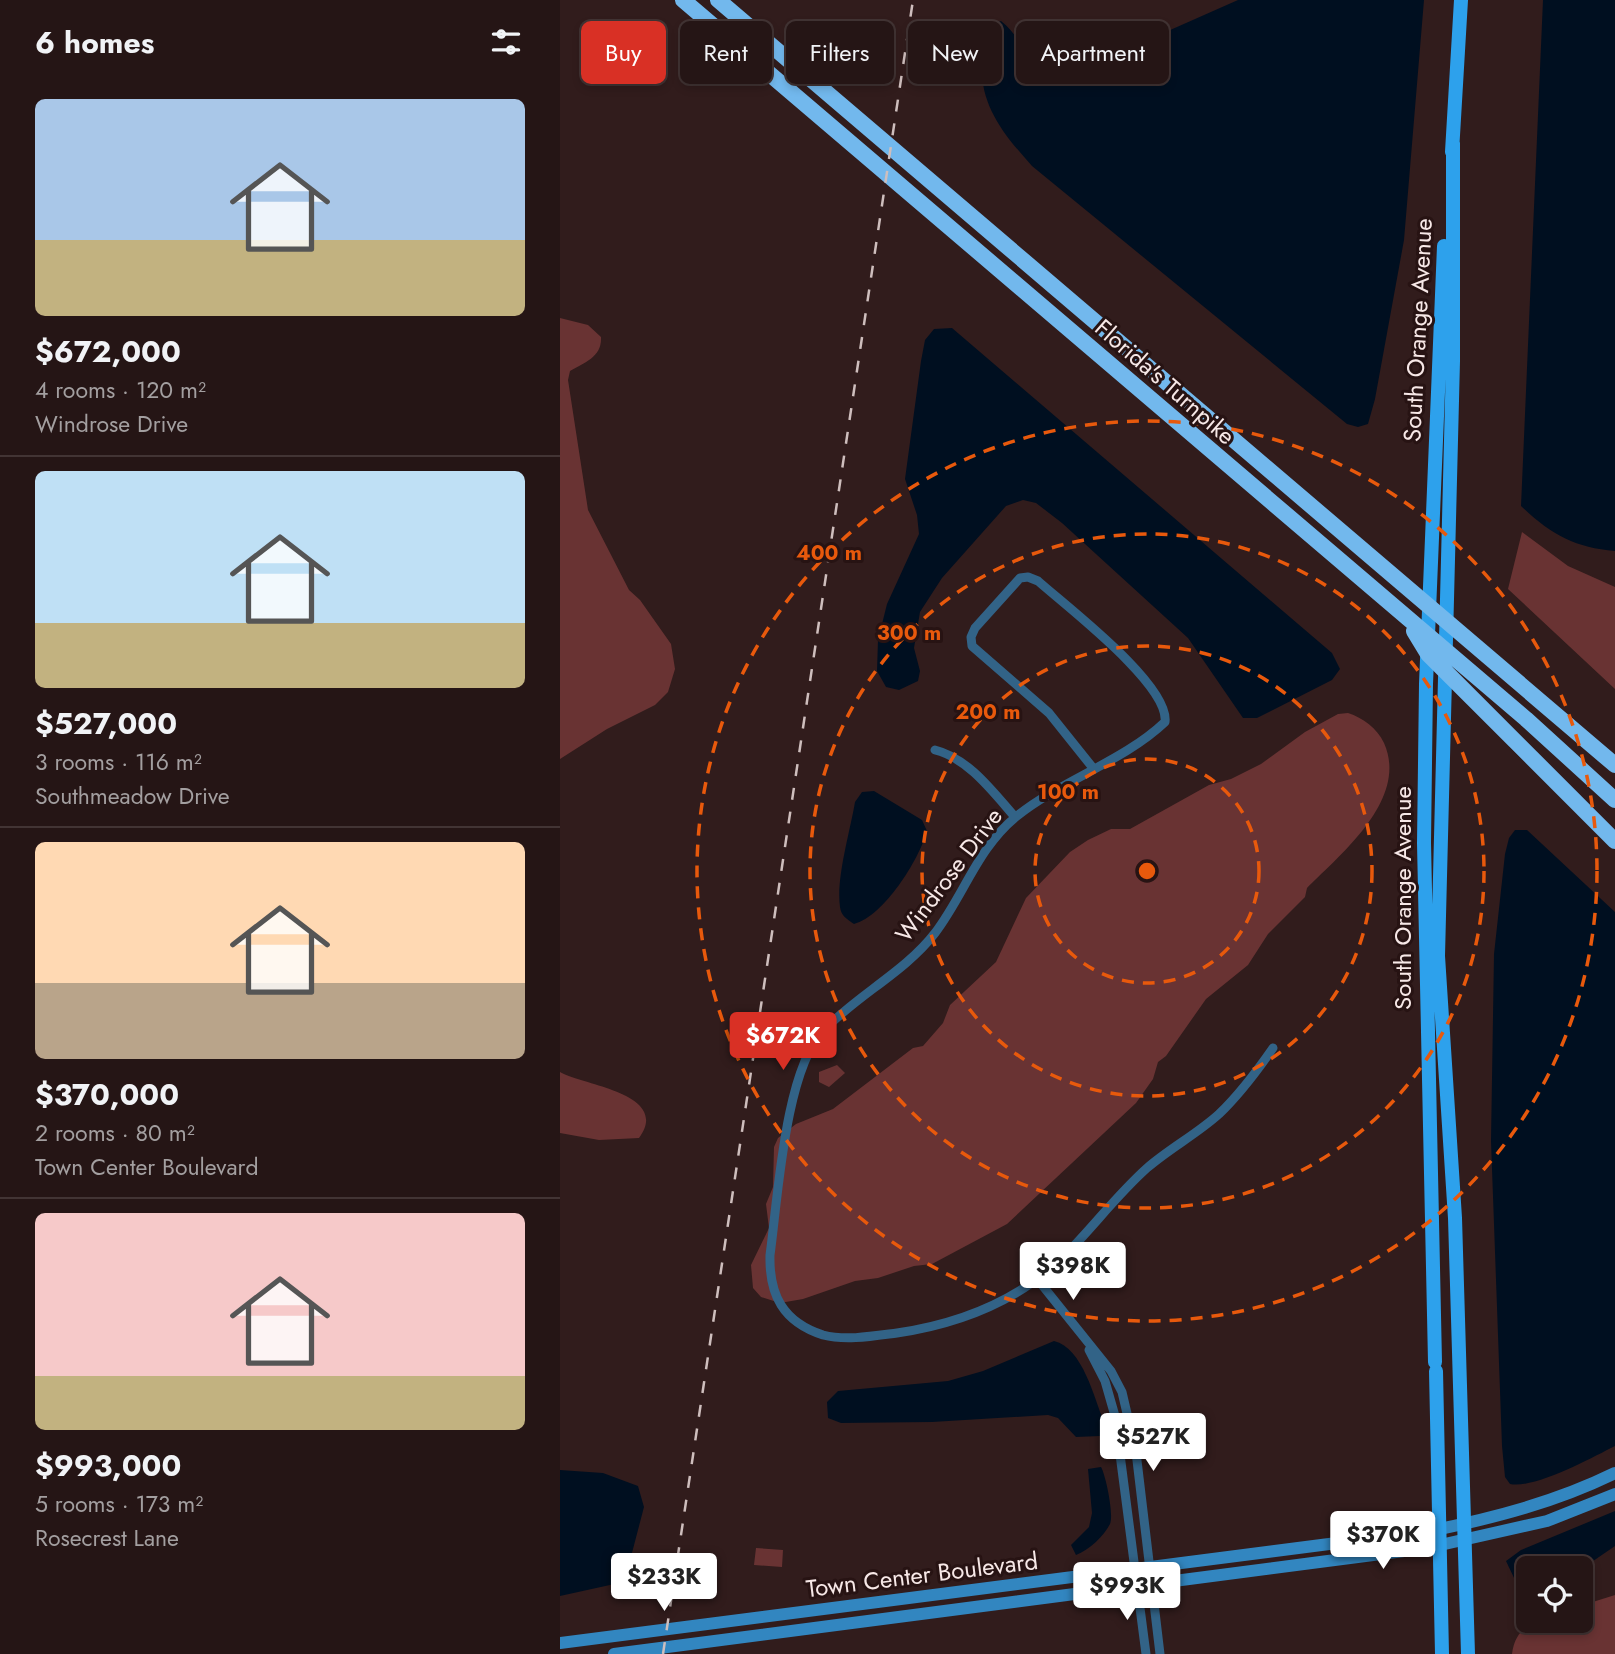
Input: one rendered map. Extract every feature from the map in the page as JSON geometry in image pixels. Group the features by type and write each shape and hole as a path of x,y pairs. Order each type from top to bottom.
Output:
{"highway":[{"name":"Florida's Turnpike","path":"683,0 1526,719 1615,800"},
{"name":"Florida's Turnpike","path":"718,0 1615,765"},
{"path":"1407,620 1428,654 1615,841"}],"main road":[{"name":"South Orange Avenue","path":"1442,1654 1424,925 1426,677 1440,315 1461,0"},
{"name":"South Orange Avenue","path":"1453,143 1453,362 1438,957 1455,1218 1468,1654"},
{"name":"Town Center Boulevard","path":"560,1643 1440,1529 1560,1498 1615,1474"},
{"name":"Town Center Boulevard","path":"614,1654 1466,1541 1547,1521 1615,1494"}],"street":[{"name":"Windrose Drive","path":"1093,768 1049,713 972,646 971,637 975,628 1020,578 1028,577 1038,581 1111,644 1137,670 1166,714 1165,722 1157,730 1015,817 974,866 951,910 933,935 908,960 848,1007 807,1051 794,1089 770,1255 769,1278 773,1293 790,1319 808,1330 830,1337 870,1336 921,1329 965,1318 999,1304 1038,1280 1150,1166 1220,1113 1273,1048"},
{"path":"934,750 957,760 976,775 1015,817"},
{"path":"1038,1280 1085,1342 1111,1371 1122,1392 1136,1452 1160,1654"},
{"path":"1085,1342 1105,1381 1115,1416 1146,1654"},
{"path":"1121,1453 1136,1452"}],"shaded area":[{"path":"560,318 588,325 601,337 596,354 570,371 568,380 588,510 629,590 640,600 671,644 675,669 668,692 655,705 607,729 560,759"},
{"path":"1522,532 1568,566 1615,587 1615,689 1508,589"},
{"path":"1348,713 1369,724 1384,743 1389,764 1387,784 1380,805 1353,842 1307,888 1305,897 1268,934 1248,965 1206,999 1166,1056 1158,1062 1153,1079 1136,1103 1007,1224 932,1264 855,1281 803,1299 780,1303 761,1297 753,1288 751,1265 769,1228 766,1204 773,1187 774,1147 778,1138 796,1124 833,1109 913,1048 923,1046 943,1023 950,1005 996,962 1026,898 1070,852 1111,829 1130,829 1209,785 1231,779 1261,764 1305,732 1338,714"},
{"path":"837,1065 845,1073 829,1087 819,1082 819,1072"},
{"path":"560,1072 620,1093 634,1101 644,1111 646,1123 639,1138 599,1140 560,1133"},
{"path":"756,1548 783,1550 782,1567 754,1565"},
{"path":"1615,1595 1615,1654 1512,1654 1520,1633 1593,1633 1593,1602"}],"water":[{"path":"1238,0 1424,0 1404,240 1368,424 1358,427 1347,424 1032,166 1006,135 988,103 983,84 1002,84 1002,22 1016,38 1016,84 1169,84 1169,31"},
{"path":"1543,0 1615,0 1615,551 1588,547 1564,538 1521,506"},
{"path":"952,328 1332,653 1340,669 1332,680 1257,718 1243,718 1188,638 1062,523 1036,503 1023,500 1006,506 942,578 920,612 914,648 920,671 918,681 899,690 886,687 877,671 878,640 887,604 919,534 917,515 905,479 921,361 925,340 934,329"},
{"path":"874,791 922,820 927,831 916,857 899,885 877,910 854,924 841,910 839,895 842,869 855,802 862,792"},
{"path":"1515,830 1527,830 1615,912 1615,1446 1563,1471 1521,1484 1510,1484 1505,1477 1502,1446 1491,1141 1494,954 1505,854 1509,838"},
{"path":"1054,1341 1073,1353 1086,1375 1104,1422 1100,1436 1076,1437 1058,1418 1048,1415 932,1422 841,1423 828,1418 827,1402 838,1391 948,1381 983,1371"},
{"path":"1101,1467 1109,1496 1110,1524 1096,1542 1076,1555 1071,1545 1089,1527 1092,1513 1088,1469"},
{"path":"560,1470 603,1473 638,1486 644,1507 627,1572 619,1583 560,1596"},
{"path":"1615,1511 1615,1546 1593,1561 1593,1556 1516,1556 1516,1581 1506,1561 1521,1550"}],"railway":[{"path":"663,1654 913,0"}]}
